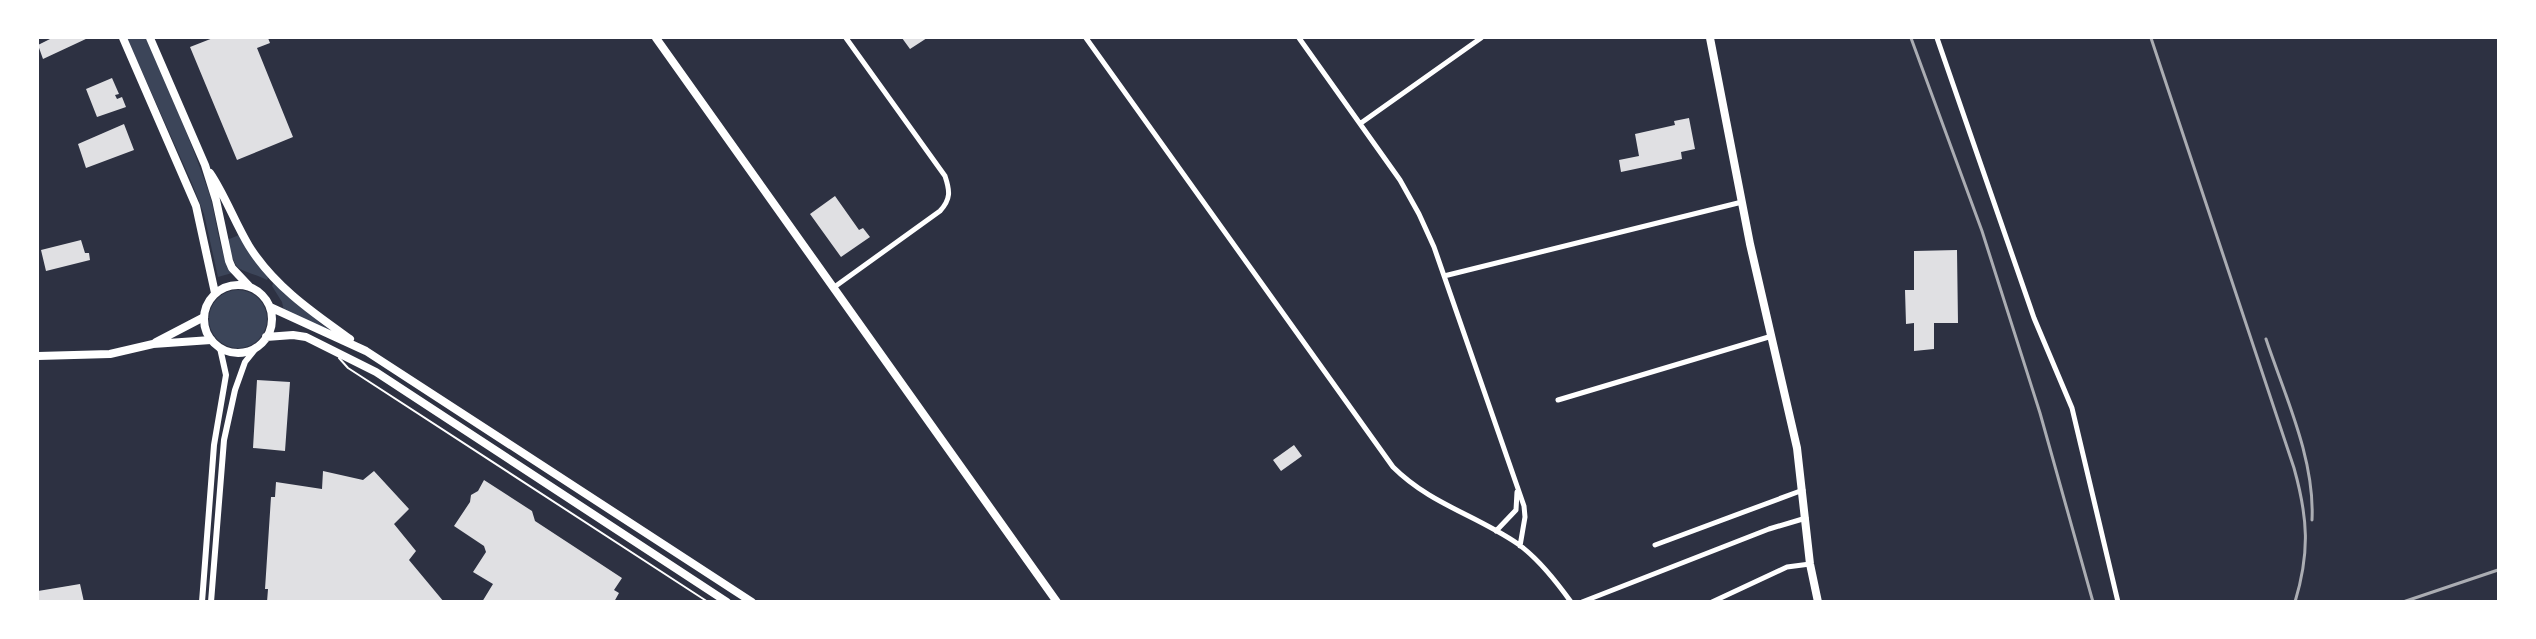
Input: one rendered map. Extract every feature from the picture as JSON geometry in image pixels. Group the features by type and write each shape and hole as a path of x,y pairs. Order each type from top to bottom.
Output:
{"main road":[{"path":"123,38 196,206 215,293"},
{"path":"150,38 204,165 216,200 229,261 249,286 262,295 270,307 272,322 266,338 257,347 239,353 220,348 211,340 205,329 204,317 209,300 215,293 234,285 249,286"},
{"path":"656,38 1056,602"},
{"path":"1710,38 1742,202 1797,448 1810,564 1818,602"},
{"path":"204,165 216,181 250,247 273,278 303,305 366,351 752,602"},
{"path":"270,307 366,351"},
{"path":"153,344 204,317"},
{"path":"266,338 300,335 376,372 727,602"},
{"path":"38,357 110,354 153,344 211,340"}],"street":[{"path":"833,288 940,211 947,204 950,190 945,176 846,38"},
{"path":"1086,38 1381,453 1417,489 1520,546 1557,582 1571,602"},
{"path":"1299,38 1400,180 1419,214 1444,276 1525,512 1520,546"},
{"path":"1361,123 1481,38"},
{"path":"1936,38 2034,318 2072,408 2118,602"},
{"path":"1444,276 1742,202"},
{"path":"1557,400 1772,336"},
{"path":"211,602 224,440 235,390 245,362 257,347"},
{"path":"202,602 214,445 226,375 220,348"},
{"path":"1496,531 1515,510 1517,487"},
{"path":"1655,544 1803,490"},
{"path":"1582,602 1769,529 1806,518"},
{"path":"1712,602 1787,567 1810,564"}],"lane":[{"path":"332,349 348,368 708,602"}],"shaded area":[{"path":"127,38 146,38 202,173 227,265 232,273 218,277 204,214"},
{"path":"239,235 269,276 267,280 243,271 236,265 227,240"},
{"path":"274,281 321,324 339,335 284,311 282,302 272,286"},
{"path":"238,290 249,292 262,303 267,319 265,330 254,343 238,348 227,346 214,335 209,319 211,308 222,295"}],"building":[{"path":"52,38 88,38 43,59 38,45"},
{"path":"213,38 268,38 270,43 257,48 293,137 237,160 190,47"},
{"path":"902,38 927,38 910,49"},
{"path":"112,78 119,94 115,95 117,99 122,97 126,107 97,117 86,89"},
{"path":"1689,118 1695,149 1681,152 1682,159 1621,172 1619,160 1639,156 1635,134 1675,125 1674,121"},
{"path":"124,124 134,150 86,168 78,144"},
{"path":"835,196 859,230 863,228 870,237 841,257 810,214"},
{"path":"81,240 85,253 89,253 90,260 46,271 41,250"},
{"path":"1957,250 1958,323 1934,323 1934,349 1914,351 1914,323 1906,324 1905,290 1914,290 1914,251"},
{"path":"257,380 290,382 285,451 253,448"},
{"path":"1294,445 1302,456 1281,471 1273,460"},
{"path":"323,471 363,480 374,471 409,509 394,524 416,551 409,560 444,602 267,602 268,589 265,589 271,497 275,497 276,482 322,489"},
{"path":"484,480 532,511 535,521 622,578 614,590 619,593 614,602 482,602 493,584 473,572 486,552 484,546 454,526 470,502 471,495 478,491"},
{"path":"80,584 84,602 38,602 38,591"}],"railway":[{"path":"1911,38 1982,231 2040,413 2093,602"},
{"path":"2151,38 2299,486 2304,519 2305,551 2295,602"},
{"path":"2266,339 2304,451 2312,497 2312,520"},
{"path":"2403,602 2498,570"}]}
